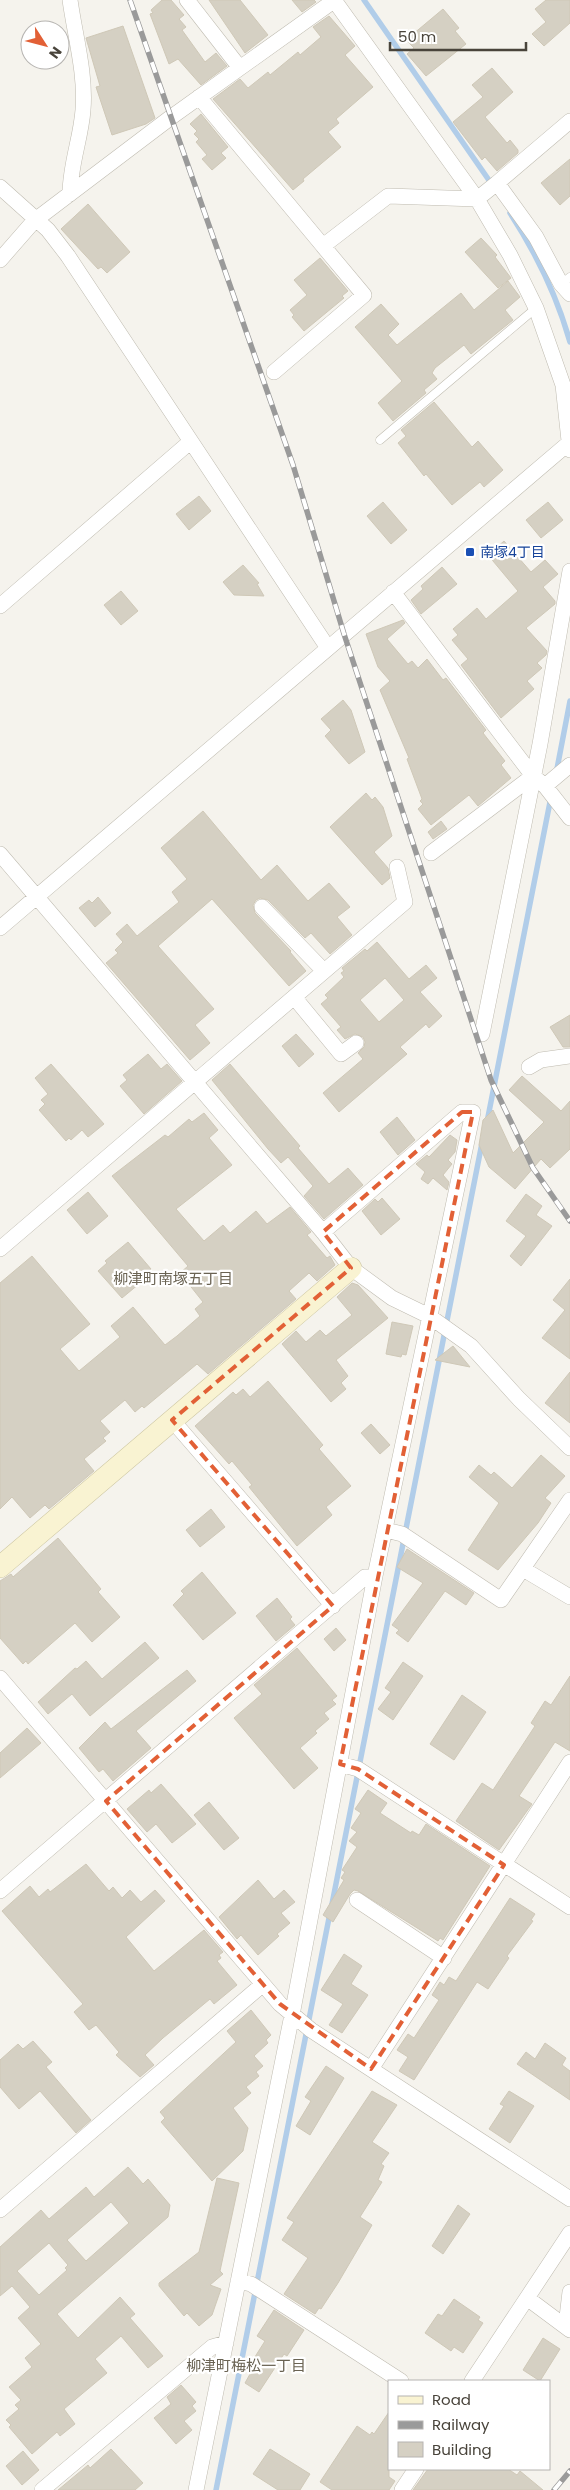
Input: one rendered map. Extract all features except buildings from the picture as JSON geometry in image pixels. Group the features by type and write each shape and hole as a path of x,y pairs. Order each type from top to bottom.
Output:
{"street":[{"path":"70,0 84,91 83,113 70,179 70,194"},
{"path":"187,0 240,68"},
{"path":"0,260 34,220 334,0 477,199 510,255 536,308 563,386 570,444 393,592 0,928"},
{"path":"199,98 364,295 274,372"},
{"path":"323,246 388,196 477,199 570,121"},
{"path":"497,184 536,237 567,285"},
{"path":"0,188 34,220 48,230 68,256 328,648"},
{"path":"0,606 190,442"},
{"path":"482,1034 533,776 570,571"},
{"path":"393,592 533,776 546,786 570,818"},
{"path":"546,786 570,765"},
{"path":"431,853 533,776"},
{"path":"0,854 323,1232 351,1268 392,1298 429,1316 472,1346 519,1399 570,1448"},
{"path":"0,1249 406,902 397,867"},
{"path":"262,907 324,971"},
{"path":"294,997 341,1054 356,1043"},
{"path":"528,1067 541,1060 570,1056"},
{"path":"196,2490 292,2015 375,1576 473,1112 462,1112 323,1232"},
{"path":"0,1567 351,1268"},
{"path":"172,1420 333,1606"},
{"path":"386,1530 402,1534 501,1600 570,1500"},
{"path":"522,1569 570,1597"},
{"path":"0,1890 366,1577 375,1576"},
{"path":"0,1678 262,1985 292,2015 570,2199"},
{"path":"372,2069 570,1762"},
{"path":"340,1764 358,1769 570,1907"},
{"path":"358,1900 444,1958"},
{"path":"0,2210 262,1985"},
{"path":"473,2380 570,2233"},
{"path":"238,2281 252,2284 399,2380"},
{"path":"568,2328 570,2292"},
{"path":"527,2298 568,2328"},
{"path":"42,2490 212,2347 226,2343"},
{"path":"402,2490 415,2470"}],"lane":[{"path":"380,440 536,308"}],"highlighted area":[{"path":"462,1112 473,1112 340,1764 358,1769 504,1865 371,2069 280,2004 106,1801 333,1606 172,1420 351,1268 323,1232"}],"waterway":[{"path":"364,0 493,186"},
{"path":"510,213 545,275 559,308 570,342"},
{"path":"556,774 570,701"},
{"path":"487,1122 551,797"},
{"path":"332,1904 482,1143"},
{"path":"216,2490 330,1913"}],"railway":[{"path":"130,0 293,465 344,634 491,1080 533,1168 570,1221"},
{"path":"554,2490 570,2471"}],"place":[{"name":"南塚4丁目","path":"470,552"}],"district":[{"name":"柳津町南塚五丁目","path":"173,1279"},
{"name":"柳津町梅松一丁目","path":"246,2366"}]}
